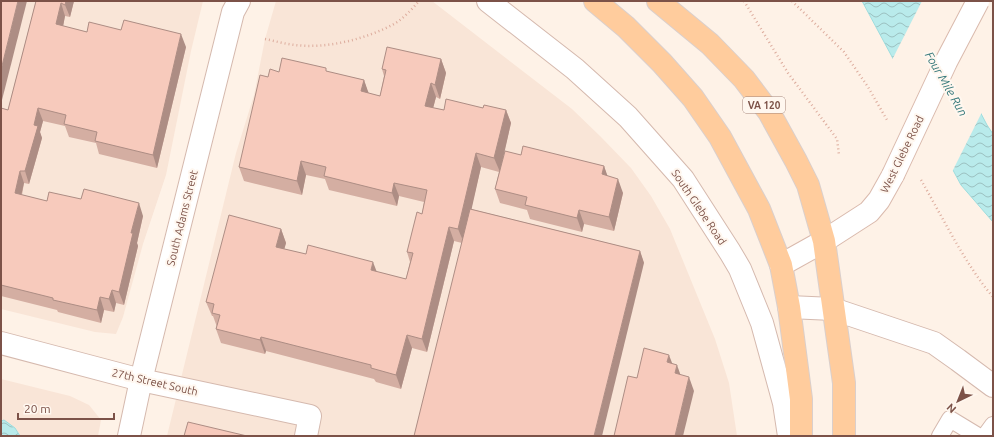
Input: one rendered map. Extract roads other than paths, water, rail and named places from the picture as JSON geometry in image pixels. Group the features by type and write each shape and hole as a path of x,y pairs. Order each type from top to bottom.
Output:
{"main road":[{"path":"595,1 626,27 662,63 693,98 720,137 759,209 781,265 789,307 801,399 801,436"},
{"name":"VA 120","path":"658,1 710,44 744,79 769,112 808,185 824,241 844,383 844,436"}],"street":[{"name":"South Adams Street","path":"129,436 233,12 239,1"},
{"name":"South Glebe Road","path":"488,1 575,69 622,111 683,179 737,264 762,323 784,403 789,436"},
{"name":"West Glebe Road","path":"781,265 824,241 869,212 879,200 893,175 946,62 978,1"},
{"path":"789,307 833,309 934,343 993,386"},
{"name":"27th Street South","path":"1,343 308,426"}],"lane":[{"path":"940,436 950,418 978,436"},
{"path":"985,436 993,425"}],"water":[{"name":"Four Mile Run","path":"862,1 922,1 993,134 993,222 961,185"},
{"path":"4,420 15,428 20,436 1,436 1,421"}]}
